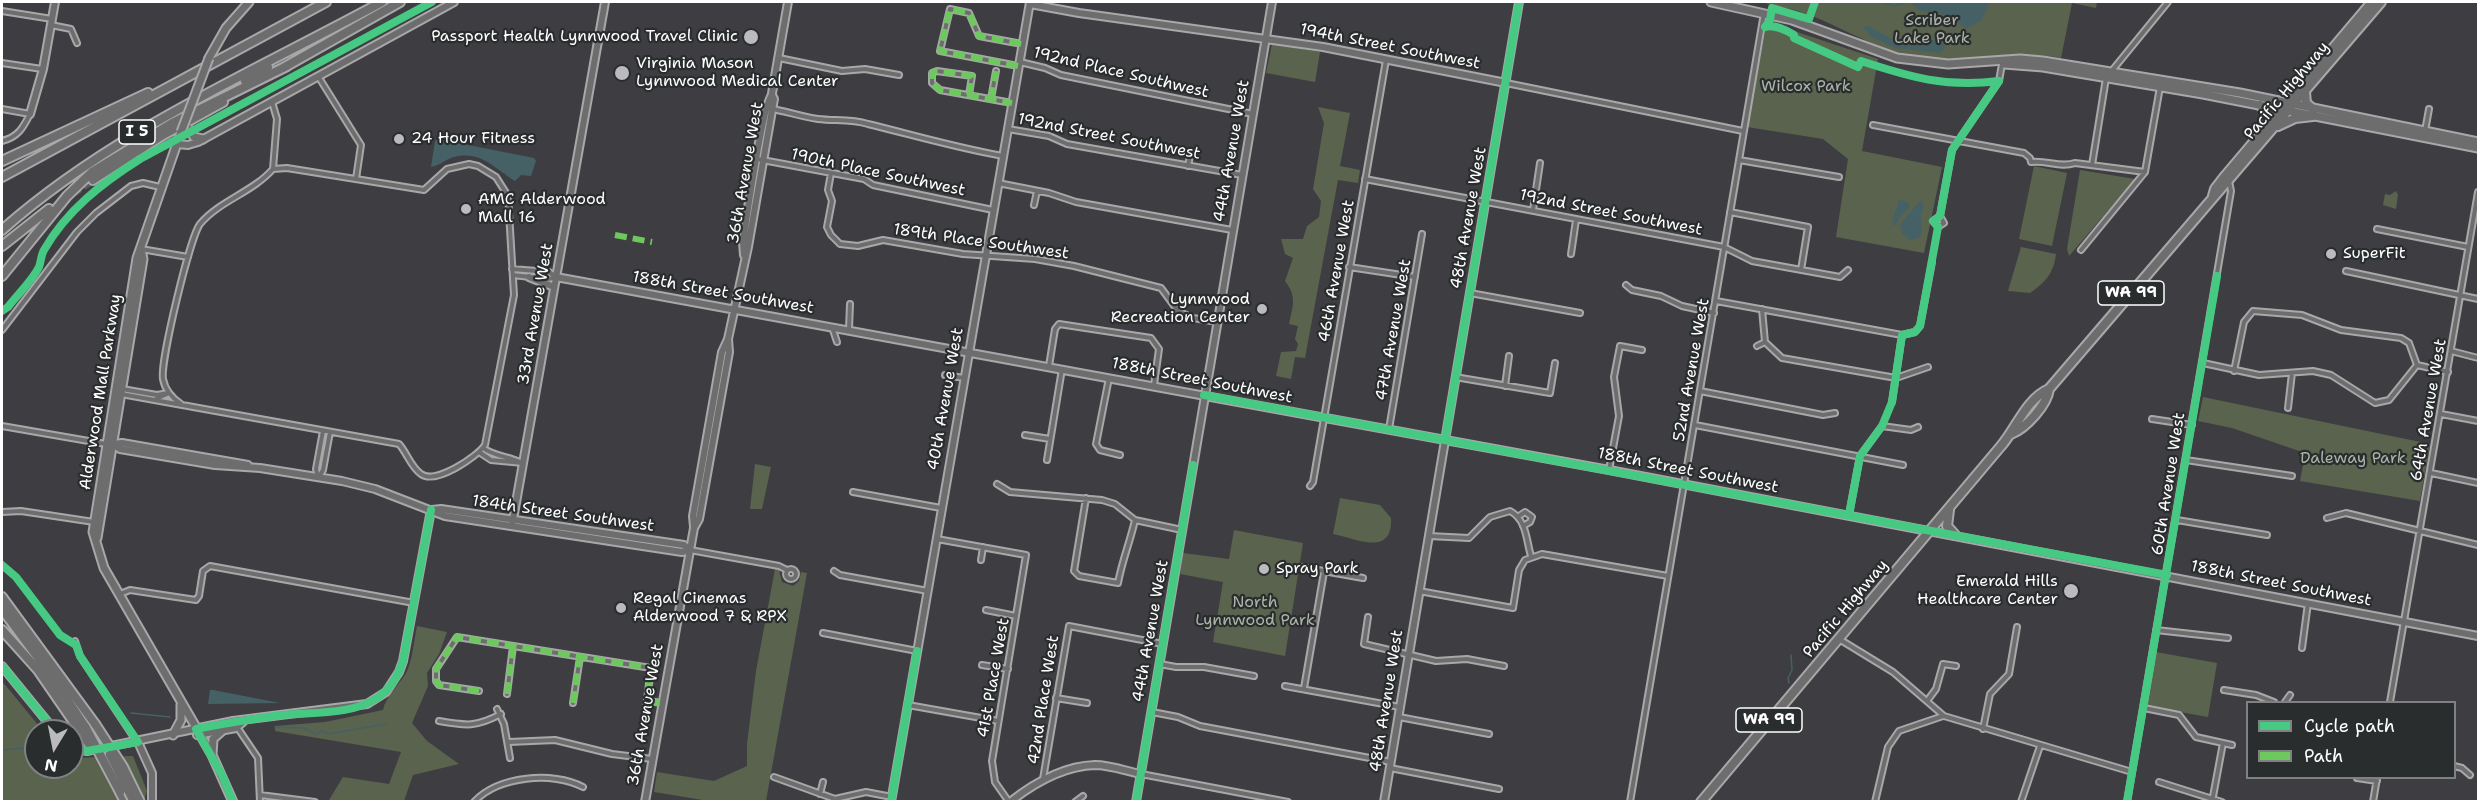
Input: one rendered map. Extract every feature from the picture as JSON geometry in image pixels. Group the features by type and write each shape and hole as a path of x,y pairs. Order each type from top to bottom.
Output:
{"highway":[{"name":"I 5","path":"2,177 326,2"},
{"name":"I 5","path":"2,230 62,182 116,145 382,2"},
{"path":"93,180 163,135 400,2"},
{"name":"Pacific Highway","path":"2213,196 2215,189 2287,108 2372,2"},
{"name":"Pacific Highway","path":"2287,108 2306,90 2381,2"},
{"path":"2,276 67,196 92,172 211,103 285,53"},
{"path":"211,103 287,66"},
{"path":"2,161 199,71"},
{"path":"2260,105 2268,113 2269,128 2314,113 2305,102 2306,90"},
{"name":"Pacific Highway","path":"1701,801 2011,435 2024,425 2048,397 2049,389 2213,196 2229,181 2269,128"},
{"path":"2,246 49,209"},
{"path":"1949,508 1947,526 1955,535"},
{"path":"2,592 21,622"},
{"path":"2,597 76,698 125,801"},
{"path":"2,609 88,727 134,801"},
{"path":"2,630 123,767 141,801"}],"main road":[{"name":"Alderwood Mall Parkway","path":"233,801 212,755 104,568 97,538 137,258 160,187 184,130 186,118 220,38 249,2"},
{"path":"1711,2 1764,12 1897,58 1948,64 2020,59 2160,87 2287,108"},
{"path":"2001,64 2020,59"},
{"path":"1987,61 2212,89 2287,108 2356,118 2418,136 2478,148"},
{"path":"2160,87 2169,83"},
{"path":"2203,94 2212,89"},
{"path":"2314,113 2342,122 2425,131 2478,142"},
{"path":"2342,122 2356,118"},
{"path":"184,130 203,140"},
{"path":"2418,136 2425,131"},
{"name":"Alderwood Mall Parkway","path":"97,538 93,532 94,522 122,392 143,259 141,249"},
{"path":"173,735 182,720 180,702"},
{"path":"212,755 214,737 222,731"}],"street":[{"path":"2,141 15,136 23,128 30,114 43,69 55,2"},
{"path":"177,144 188,145 203,140 317,74 454,2"},
{"name":"33rd Avenue West","path":"512,522 605,2"},
{"name":"36th Avenue West","path":"645,801 694,528 693,516 722,352 728,339 744,256 743,242 773,109 772,95 788,2"},
{"name":"44th Avenue West","path":"1136,801 1272,2"},
{"name":"48th Avenue West","path":"1384,801 1519,2"},
{"path":"2092,165 2107,76 2168,2"},
{"name":"194th Street Southwest","path":"1030,3 1079,13 1266,38 1743,131"},
{"name":"40th Avenue West","path":"891,799 1030,3"},
{"name":"192nd Place Southwest","path":"1022,44 979,36 969,13 950,9 940,51 1045,68 1061,75 1253,114"},
{"path":"2,11 52,22 71,29 77,43"},
{"name":"52nd Avenue West","path":"1630,801 1764,12"},
{"path":"778,58 842,71 865,69 899,75"},
{"name":"46th Avenue West","path":"1310,486 1313,482 1386,60"},
{"path":"2,63 43,69"},
{"path":"1940,216 1951,153 1957,140 1999,81 2001,64"},
{"path":"969,95 972,76 937,71 932,73 931,80 936,88 969,95 1012,103"},
{"path":"991,99 996,71"},
{"path":"317,74 361,145 356,179"},
{"path":"2081,250 2145,172 2160,87"},
{"path":"771,118 769,113 772,95"},
{"name":"36th Avenue West","path":"760,160 768,98 772,95"},
{"path":"271,101 277,119 273,169"},
{"path":"2,109 30,114"},
{"path":"773,109 819,119 840,118 929,138 955,147 1002,156"},
{"path":"2425,131 2429,109"},
{"path":"1873,125 2024,153 2031,158 2031,162 2040,161 2064,166 2075,163 2145,172"},
{"name":"192nd Street Southwest","path":"1008,129 1049,136 1067,144 1242,175"},
{"path":"1188,166 1190,156"},
{"name":"190th Place Southwest","path":"760,160 864,179 873,185 993,210"},
{"path":"1739,160 1839,177"},
{"path":"1533,210 1540,163"},
{"path":"122,392 239,418 399,444 419,472 427,477 441,476 479,452 489,434 513,301 508,196 503,185 489,171 469,164 454,166 441,172 424,190 287,168 273,169 200,224 188,257 175,306 162,375 169,393 183,405"},
{"name":"189th Place Southwest","path":"831,173 828,190 832,201 827,227 840,244 858,246 883,240 1064,264 1161,288 1178,310 1193,318 1217,321"},
{"name":"192nd Street Southwest","path":"1365,179 1724,247 1752,261 1839,277 1848,270"},
{"name":"60th Avenue West","path":"2127,801 2203,363 2231,190 2229,181"},
{"path":"2,330 77,232 96,213 131,186 143,183 160,187"},
{"path":"998,183 1076,202 1232,230"},
{"path":"1034,205 1036,191"},
{"name":"64th Avenue West","path":"2390,701 2406,622 2478,192"},
{"path":"1730,212 1808,227 1801,270"},
{"path":"1571,254 1576,220"},
{"path":"2377,229 2468,247"},
{"name":"47th Avenue West","path":"1389,429 1422,234"},
{"path":"141,249 188,257"},
{"path":"1716,301 1902,334 1915,332 1920,326 1932,262"},
{"path":"1349,267 1415,277"},
{"name":"188th Street Southwest","path":"512,269 549,272 556,277"},
{"path":"2346,271 2478,299"},
{"name":"188th Street Southwest","path":"513,275 556,277 968,351 1685,484 2478,636"},
{"path":"529,277 554,287"},
{"path":"1626,285 1682,306 1714,313"},
{"path":"1469,293 1580,314"},
{"path":"832,327 837,342 848,329 850,303"},
{"path":"1761,309 1765,342 1782,358 1896,378 1928,367"},
{"path":"2234,371 2244,322 2253,311 2302,315 2341,330 2401,338 2409,343 2417,366"},
{"path":"1049,366 1055,329 1059,324 1088,326 1156,340 1160,349 1154,386"},
{"path":"1892,402 1902,334"},
{"path":"1757,346 1765,342"},
{"path":"1609,470 1619,416 1614,377 1620,346 1642,350"},
{"path":"2451,351 2478,358"},
{"path":"1505,386 1509,356"},
{"path":"1455,377 1550,393 1556,363"},
{"path":"2203,363 2259,375 2313,371 2331,375 2375,403 2388,400 2417,366"},
{"path":"2417,366 2448,372"},
{"path":"1047,460 1062,369"},
{"path":"2288,408 2292,373"},
{"path":"945,375 964,378"},
{"path":"1109,377 1096,444 1100,450 1120,455"},
{"path":"1700,391 1823,415 1835,413"},
{"path":"122,392 169,393"},
{"path":"153,400 169,393"},
{"path":"2441,414 2478,422"},
{"path":"2152,418 2192,425"},
{"path":"1695,425 1903,465"},
{"name":"184th Street Southwest","path":"2,426 109,444 122,443 216,458 318,477 375,489 445,516 637,538 684,545 690,550"},
{"path":"1849,515 1860,456 1882,426 1911,429 1918,427"},
{"path":"318,477 316,468 323,431"},
{"path":"318,477 323,470 330,432"},
{"path":"1025,435 1050,439"},
{"name":"184th Street Southwest","path":"109,444 120,449 199,462 237,468 260,468"},
{"path":"483,448 492,454 515,458 523,463"},
{"path":"479,452 491,460 523,463"},
{"path":"186,454 199,462 216,458"},
{"path":"2186,460 2292,476"},
{"path":"2431,473 2478,483"},
{"path":"997,484 1010,492 1086,498 1115,504 1136,520 1182,530"},
{"path":"853,492 941,508"},
{"path":"1086,498 1074,571 1079,576 1118,584 1123,555 1131,540 1136,520"},
{"path":"198,732 244,721 356,707 386,692 399,672 431,510"},
{"path":"2,512 21,511 94,522"},
{"path":"1428,536 1469,538 1496,513 1510,511 1519,516 1532,556"},
{"path":"1519,516 1526,512 1532,517 1530,522 1523,526"},
{"path":"2327,518 2346,513 2420,533 2478,545"},
{"path":"2177,520 2267,535"},
{"name":"184th Street Southwest","path":"512,522 610,541 682,552 690,550 778,566 787,570"},
{"path":"572,529 576,532 607,537 610,541 637,538"},
{"path":"937,539 983,547 981,560"},
{"name":"41st Place West","path":"983,547 1026,555 992,768 995,782 1009,801"},
{"path":"1419,591 1514,608 1519,570 1525,560 1532,556 1551,554 1668,576"},
{"path":"120,595 130,591 191,601 199,596 203,571 210,566 414,603"},
{"path":"1301,567 1363,578"},
{"path":"834,571 840,575 928,591"},
{"path":"1304,688 1324,572"},
{"path":"2302,648 2308,603"},
{"path":"986,610 1016,616"},
{"path":"1368,617 1364,645 1436,661 1467,658 1504,666"},
{"name":"42nd Place West","path":"1043,779 1068,626 1163,644"},
{"path":"1983,729 1990,694 2009,674 2017,627"},
{"path":"2156,630 2228,638"},
{"path":"824,633 917,651"},
{"path":"479,691 439,685 436,681 436,669 457,637 651,668 645,716"},
{"path":"1839,639 1893,672 1944,716 2132,772"},
{"path":"75,641 77,652 138,742 152,773 152,801"},
{"path":"507,694 513,646"},
{"path":"573,703 580,657"},
{"path":"1160,664 1176,667 1204,667 1254,676"},
{"path":"1927,701 1936,689 1943,664 1956,666"},
{"path":"982,665 1008,669"},
{"path":"2,666 45,719"},
{"path":"1285,686 1400,707"},
{"path":"2224,690 2256,695 2271,701"},
{"path":"2286,701 2290,695"},
{"path":"1056,698 1087,703"},
{"path":"648,701 662,703"},
{"path":"908,705 999,721"},
{"path":"2144,708 2179,715 2196,737 2232,745"},
{"path":"497,709 501,714 509,742 510,758"},
{"path":"1151,712 1178,717 1200,726 1499,789"},
{"path":"440,721 468,726 484,723 501,714"},
{"path":"1875,801 1888,747 1899,731 1944,716"},
{"path":"1398,717 1489,734"},
{"path":"84,750 188,732 222,731 235,724"},
{"path":"235,724 258,758 260,801"},
{"path":"509,742 555,740 612,754 652,759"},
{"path":"2213,800 2223,743"},
{"path":"2021,801 2040,746"},
{"path":"1009,801 1043,779 1094,765 1288,801"},
{"path":"2456,766 2462,768 2470,775"},
{"path":"474,801 507,784 534,776 573,782 583,787"},
{"path":"774,777 835,799 866,792 891,799"},
{"path":"2373,801 2377,779"},
{"path":"820,794 823,782"},
{"path":"2159,782 2222,801"},
{"path":"260,795 315,801"},
{"path":"1075,801 1083,796"}],"green space":[{"name":"Scriber Lake Park","path":"1766,2 2097,2 2096,8 2072,3 2061,58 2023,55 1928,59 1895,52 1812,16"},
{"name":"Wilcox Park","path":"1767,22 1878,59 1862,151 1942,167 1924,253 1836,237 1848,159 1823,139 1747,127"},
{"path":"1272,44 1320,52 1315,82 1266,73"},
{"path":"1318,107 1350,113 1340,166 1360,170 1358,183 1338,180 1305,358 1295,357 1291,379 1276,376 1281,352 1296,351 1298,344 1295,339 1298,326 1289,324 1293,296 1285,281 1293,258 1285,254 1281,239 1303,239 1307,226 1319,217 1321,201 1313,189 1324,123"},
{"path":"2034,166 2067,173 2052,246 2019,239"},
{"path":"2080,170 2135,179 2069,256 2067,249"},
{"path":"2396,191 2398,195 2396,209 2383,205 2385,194 2390,195"},
{"path":"2021,247 2056,254 2048,277 2030,293 2008,291"},
{"name":"Daleway Park","path":"2203,397 2430,444 2420,501 2300,481 2305,453 2232,428 2198,421"},
{"path":"755,464 771,467 762,509 750,509"},
{"path":"1340,498 1380,505 1391,518 1390,530 1386,538 1379,542 1371,542 1333,534"},
{"name":"North Lynnwood Park","path":"1234,530 1303,543 1285,656 1213,642 1223,582 1180,574 1183,553 1229,559"},
{"path":"775,569 779,570 782,582 793,586 799,581 801,572 807,573 766,801 709,801 654,792 657,772 714,781 747,766 747,744 756,671"},
{"path":"417,626 447,632 439,654 427,673 428,686 412,723 427,741 459,764 413,775 404,801 329,800 343,777 389,784 401,752 275,731 275,726 325,722 383,710 387,699 408,669"},
{"path":"2156,652 2217,663 2208,717 2146,706"},
{"path":"2,681 33,719 24,719 24,779 84,779 84,758 133,756 147,791 144,801 2,801"}],"water":[{"path":"1910,2 1989,2 1989,4 1981,21 1967,28 1939,13 1920,11"},
{"path":"1869,26 1900,42 1930,40 1946,47 1940,53 1895,48 1870,36 1863,27"},
{"path":"438,139 534,158 536,161 531,176 521,175 515,181 487,162 472,156 454,157 431,167 435,141"},
{"path":"1899,200 1907,202 1910,207 1899,218 1895,226 1892,222"},
{"path":"1921,200 1924,206 1921,215 1921,234 1919,238 1910,240 1902,233 1900,224"},
{"path":"210,690 213,690 280,703 208,704"}],"waterway":[{"path":"1881,2 1894,6 1908,2"},
{"path":"1789,683 1788,678 1792,670 1791,655"},
{"path":"131,713 170,717"},
{"path":"275,727 303,728 316,734 322,731 328,734 386,724"},
{"path":"2,750 24,748"}],"tunnel":[{"path":"73,193 93,180"}],"marked path":[{"path":"1018,66 940,51 950,9 969,13 979,36 1022,44"},
{"path":"969,95 972,76 937,71 932,73 932,83 940,90 1012,103"},
{"path":"991,99 996,71"},
{"path":"615,235 652,242"},
{"path":"479,691 439,685 436,681 436,669 457,637 651,668 645,716"},
{"path":"507,694 513,646"},
{"path":"573,703 580,657"},
{"path":"648,701 662,703"}],"cycle path":[{"path":"2,311 8,307 39,267 44,250 63,222 86,198 112,178 140,159 432,2"},
{"path":"1445,440 1519,2"},
{"path":"1765,27 1770,20 1772,8 1809,19 1815,2"},
{"path":"1765,27 1783,29 1794,35 1794,38 1858,67 1861,61 1896,72 1945,82 1999,81"},
{"path":"1938,227 1933,221 1940,216 1952,150 1999,81"},
{"path":"1849,515 1860,456 1882,426 1892,402 1902,335 1915,332 1920,326 1938,227"},
{"path":"2127,802 2217,276"},
{"path":"1204,395 2167,575"},
{"path":"1136,802 1193,465"},
{"path":"233,802 222,775 196,729 283,715 344,710 367,703 386,691 403,661 431,510"},
{"path":"2,565 16,577 60,635 76,645 80,656 138,742 84,750"},
{"path":"891,802 917,651"},
{"path":"2,666 45,719"}],"place":[{"name":"Passport Health Lynnwood Travel Clinic","path":"751,37"},
{"name":"Virginia Mason Lynnwood Medical Center","path":"622,73"},
{"name":"24 Hour Fitness","path":"399,139"},
{"name":"AMC Alderwood Mall 16","path":"466,209"},
{"name":"SuperFit","path":"2331,254"},
{"name":"Lynnwood Recreation Center","path":"1262,309"},
{"name":"Spray Park","path":"1264,569"},
{"name":"Emerald Hills Healthcare Center","path":"2071,591"},
{"name":"Regal Cinemas Alderwood 7 & RPX","path":"621,608"}]}
